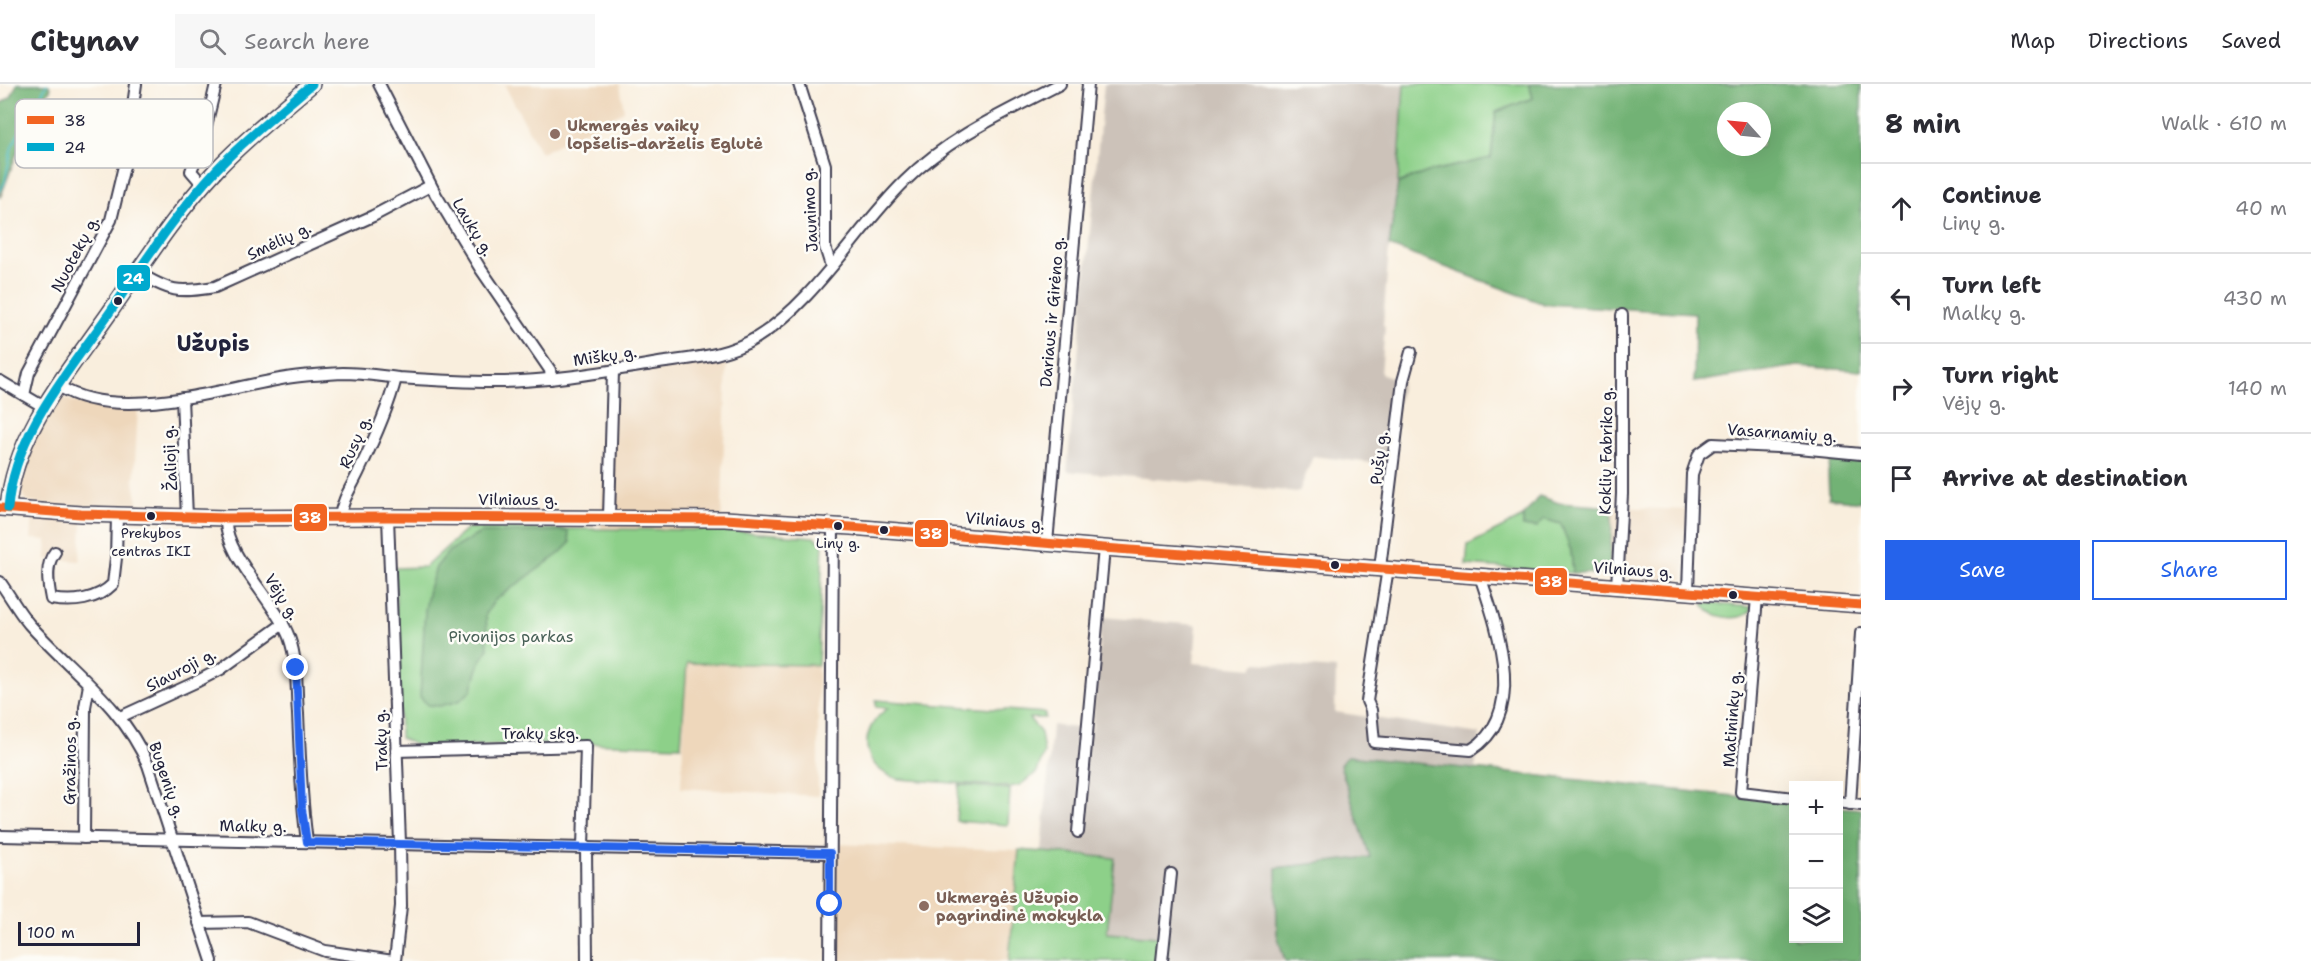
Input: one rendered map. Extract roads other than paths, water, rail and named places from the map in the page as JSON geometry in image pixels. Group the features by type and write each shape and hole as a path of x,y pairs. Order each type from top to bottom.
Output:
{"main road":[{"path":"4,508 23,450 44,407 137,272 203,185 234,152 312,84"},
{"name":"Vilniaus g.","path":"4,508 117,516 226,518 340,516 725,519 1861,605"}],"street":[{"name":"Nuotekų g.","path":"134,99 136,84"},
{"path":"212,99 216,84"},
{"name":"Laukų g.","path":"379,84 430,186 480,268 550,370 551,379"},
{"name":"Jaunimo g.","path":"800,84 825,165 825,247 831,266"},
{"name":"Miškų g.","path":"59,386 83,397 104,401 149,402 294,377 345,373 396,378 490,382 551,379 723,352 754,339 787,313 831,266 890,196 926,162 969,132 1060,84"},
{"name":"Dariaus ir Girėno g.","path":"1047,543 1088,84"},
{"name":"Nuotekų g.","path":"24,395 29,373 111,220 124,168"},
{"path":"192,168 193,176 203,185"},
{"name":"Smėlių g.","path":"137,272 160,286 174,291 193,291 215,287 373,216 430,186"},
{"name":"Koklių Fabriko g.","path":"1617,587 1622,494 1622,315"},
{"name":"Pušų g.","path":"1411,352 1403,381 1384,568 1367,701 1371,710 1374,742 1471,750 1483,743 1497,723 1502,711 1503,666 1496,623 1480,576"},
{"path":"609,518 613,371"},
{"name":"Rusų g.","path":"340,516 344,502 386,410 396,378"},
{"path":"0,381 44,407"},
{"name":"Žalioji g.","path":"182,398 187,517"},
{"name":"Vasarnamių g.","path":"1688,591 1692,474 1699,454 1713,444 1799,448 1861,454"},
{"path":"55,552 49,562 48,584 51,599 70,601 97,596 113,584 117,516"},
{"name":"Trakų g.","path":"388,517 401,906 394,961"},
{"name":"Vėjų g.","path":"226,518 227,534 283,624 296,662 302,809 307,842"},
{"path":"830,961 833,526"},
{"path":"1078,832 1104,548"},
{"name":"Bugenių g.","path":"0,582 28,623 120,717 138,742 148,765 212,961"},
{"name":"Matininkų g.","path":"1757,597 1741,792 1789,797"},
{"name":"Siauroji g.","path":"120,717 221,669 283,624"},
{"path":"1850,804 1861,633"},
{"name":"Gražinos g.","path":"84,838 85,707 89,685"},
{"name":"Trakų skg.","path":"396,751 586,746 584,847"},
{"name":"Malkų g.","path":"0,836 830,853"},
{"path":"584,847 587,961"},
{"path":"1162,961 1171,874"},
{"path":"199,922 248,922 325,951 394,961"}],"waterway":[{"path":"39,99 47,84"},
{"path":"0,191 5,182 15,141"}],"place":[{"name":"Ukmergės vaikų lopšelis-darželis Eglutė","path":"555,134"},
{"name":"Prekybos centras IKI","path":"151,516"},
{"name":"Linų g.","path":"838,526"},
{"name":"Ukmergės Užupio pagrindinė mokykla","path":"924,906"}],"district":[{"name":"Užupis","path":"213,343"}],"park label":[{"name":"Pivonijos parkas","path":"511,636"}]}
